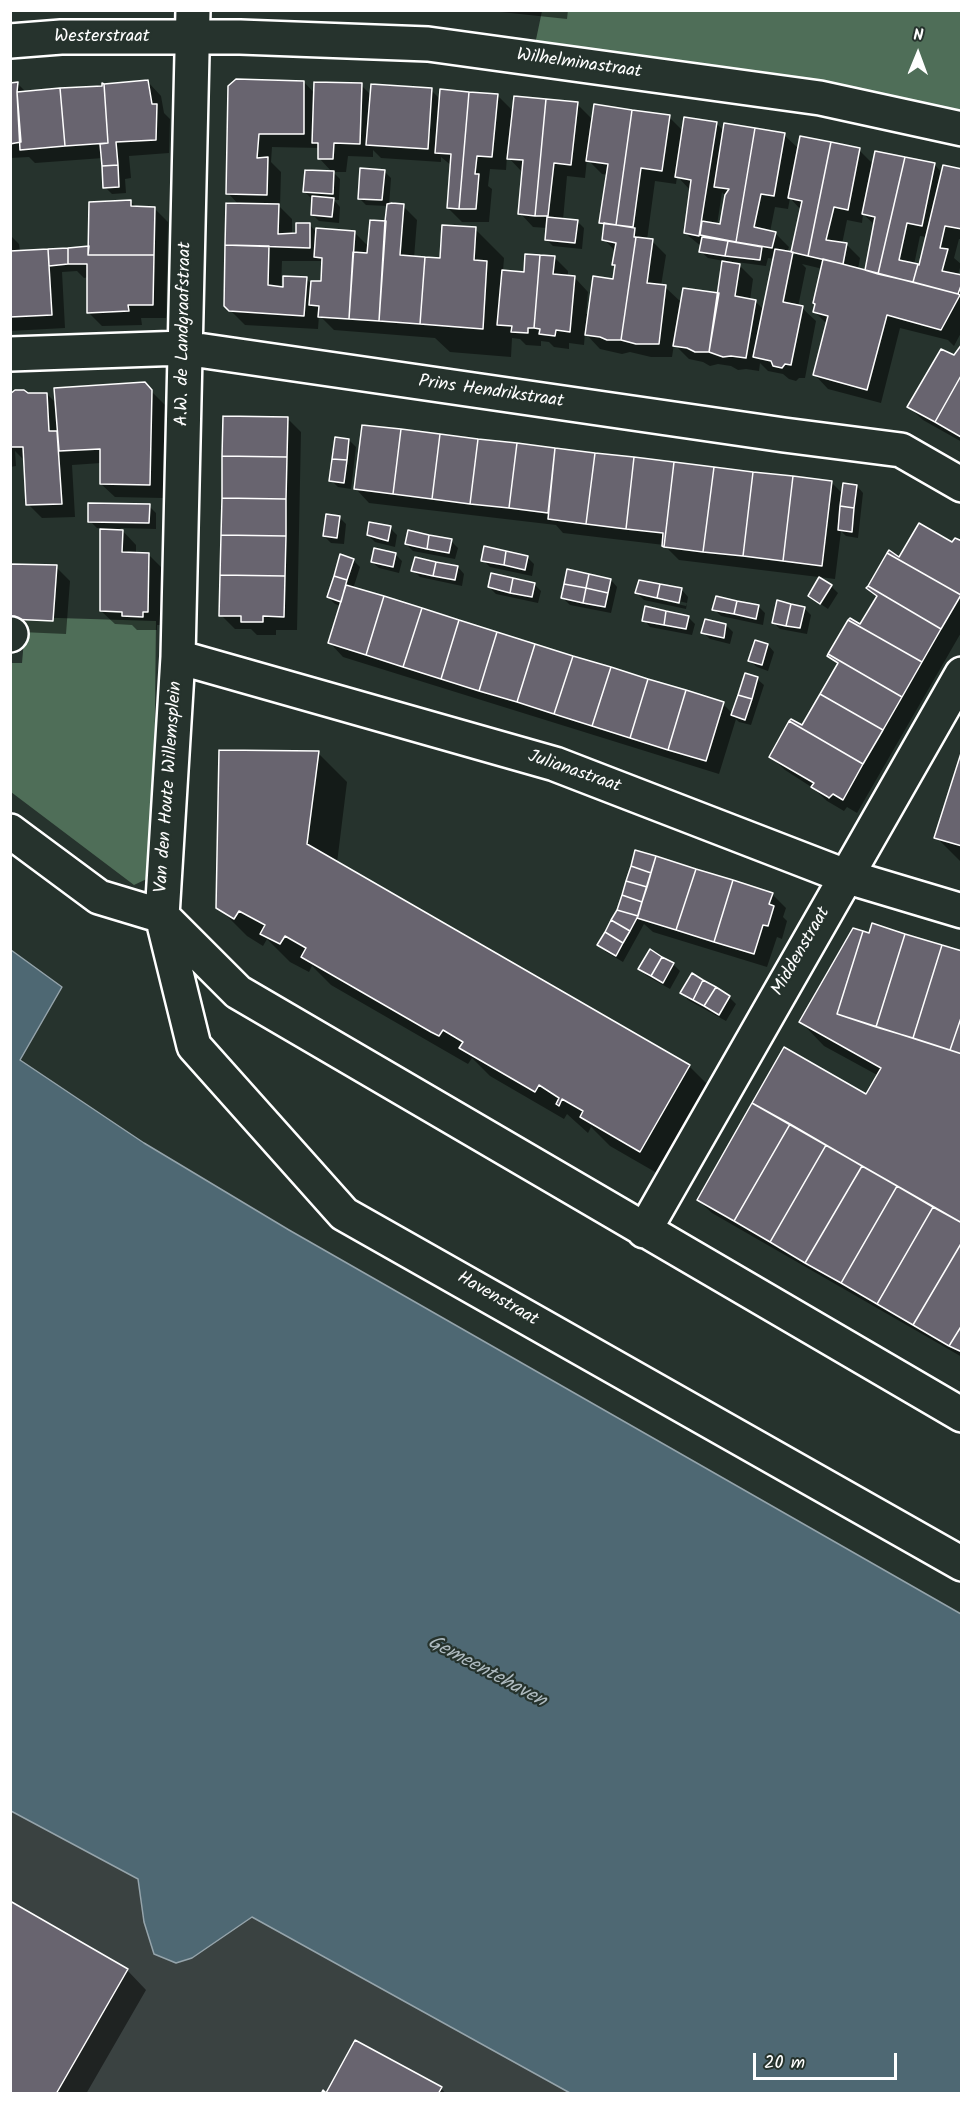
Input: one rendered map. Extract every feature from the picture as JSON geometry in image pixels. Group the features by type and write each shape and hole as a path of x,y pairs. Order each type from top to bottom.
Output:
{"street":[{"name":"Westerstraat","path":"10,41 193,24"},
{"name":"Wilhelminastraat","path":"193,24 240,37 428,44 820,98 962,129"},
{"name":"A.W. de Landgraafstraat","path":"178,657 193,24"},
{"name":"Prins Hendrikstraat","path":"10,354 184,348 772,434 901,450 962,485"},
{"name":"Julianastraat","path":"178,657 555,764 845,876 962,911"},
{"name":"Van den Houte Willemsplein","path":"162,916 178,657"},
{"name":"Middenstraat","path":"644,1231 962,674"},
{"path":"10,831 99,897 162,916 238,992 962,1416"},
{"name":"Havenstraat","path":"162,916 194,1046 344,1214 962,1564"}],"shaded area":[{"path":"11,1738 639,2093 11,2093"}],"green space":[{"path":"542,11 961,11 961,112 533,54"},
{"path":"26,617 156,621 153,876 134,885 11,792 10,663 22,663"}],"water":[{"name":"Gemeentehaven","path":"11,950 62,987 20,1060 144,1143 289,1230 961,1614 961,2093 570,2093 252,1917 192,1958 176,1963 154,1954 144,1922 138,1879 11,1811"}],"building":[{"path":"236,79 304,81 304,134 259,134 257,158 268,157 267,195 226,194 228,86"},
{"path":"148,80 152,104 157,104 156,140 116,142 118,165 102,166 100,144 108,143 104,84"},
{"path":"18,82 21,142 10,144 10,83"},
{"path":"314,82 362,83 360,144 334,143 333,159 318,159 318,143 312,143"},
{"path":"102,83 104,84 108,143 65,146 60,88 102,86"},
{"path":"371,84 432,88 428,149 366,145"},
{"path":"60,88 65,146 20,150 17,92"},
{"path":"440,89 469,92 459,209 447,208 451,154 435,153"},
{"path":"469,92 498,94 492,157 477,156 475,174 479,174 476,209 459,209"},
{"path":"514,96 546,99 535,216 518,214 523,160 507,159"},
{"path":"546,99 578,102 571,165 554,163 548,216 535,216"},
{"path":"594,104 632,110 616,225 599,223 608,164 586,161"},
{"path":"632,110 670,115 662,171 641,168 633,227 616,225"},
{"path":"684,117 717,122 699,236 684,233 691,180 675,177"},
{"path":"724,123 755,128 736,242 700,235 702,221 720,224 725,195 729,189 714,187"},
{"path":"755,128 785,133 774,196 761,194 754,227 776,232 772,248 736,242"},
{"path":"800,136 831,142 808,256 791,252 802,201 788,198"},
{"path":"831,142 860,148 848,210 834,207 826,240 847,243 843,264 808,256"},
{"path":"875,151 905,157 878,274 865,270 875,217 862,214"},
{"path":"905,157 935,163 922,226 907,223 899,260 918,264 913,282 878,274"},
{"path":"118,165 119,187 103,188 102,166"},
{"path":"943,165 962,169 962,229 945,226 940,248 948,249 942,271 962,275 958,294 913,282"},
{"path":"360,168 385,170 382,200 358,199"},
{"path":"305,170 334,171 333,194 303,192"},
{"path":"312,196 334,198 332,217 311,215"},
{"path":"131,200 131,206 155,207 154,255 88,255 89,202"},
{"path":"226,203 279,204 278,234 296,233 296,223 310,223 310,248 225,245"},
{"path":"387,204 404,204 400,255 425,257 420,324 379,321 385,221"},
{"path":"547,217 578,220 575,243 545,240"},
{"path":"370,220 386,221 379,321 349,319 353,252 367,253"},
{"path":"604,223 635,228 634,237 636,237 621,340 607,340 585,335 593,276 613,279 615,265 612,265 616,243 602,240"},
{"path":"442,225 476,227 474,260 487,261 483,329 420,324 425,257 440,258"},
{"path":"316,228 355,231 349,319 318,317 319,306 309,305 311,281 321,281 322,258 314,257"},
{"path":"636,237 653,239 647,283 666,285 659,344 636,344 621,340"},
{"path":"702,237 728,241 725,256 699,252"},
{"path":"728,241 762,247 760,260 725,256"},
{"path":"225,245 269,246 268,285 283,287 283,276 307,277 304,316 229,311 224,306"},
{"path":"89,246 88,255 154,255 153,305 128,305 129,311 87,313 87,264 68,264 68,248"},
{"path":"68,248 68,264 49,266 48,249"},
{"path":"48,249 52,315 10,317 10,251"},
{"path":"775,249 793,252 783,302 803,306 791,365 785,364 782,368 773,366 771,361 753,357"},
{"path":"525,254 540,255 534,328 528,328 528,333 511,332 512,326 497,325 502,270 524,272"},
{"path":"540,255 555,256 553,274 575,276 570,332 556,330 555,336 539,334 540,329 534,328"},
{"path":"823,259 960,295 941,330 887,315 867,390 813,375 828,316 813,312"},
{"path":"722,261 740,264 735,296 756,300 746,358 723,357 709,352"},
{"path":"683,288 719,293 709,352 695,352 673,346"},
{"path":"962,344 962,374 935,422 907,407 941,349 954,355"},
{"path":"962,374 962,436 961,437 935,422"},
{"path":"145,382 152,390 150,485 100,484 100,449 59,451 54,388"},
{"path":"15,390 47,393 49,431 57,431 62,504 26,505 23,447 10,447 10,394"},
{"path":"223,416 288,417 287,457 222,456"},
{"path":"362,425 401,429 393,494 354,489"},
{"path":"401,429 440,434 432,499 393,494"},
{"path":"440,434 478,439 470,504 432,499"},
{"path":"335,437 349,439 347,460 332,459"},
{"path":"478,439 517,443 509,508 470,504"},
{"path":"517,443 555,448 548,513 509,508"},
{"path":"555,448 595,453 586,524 548,519"},
{"path":"595,453 634,457 626,529 586,524"},
{"path":"222,456 287,457 286,499 222,498"},
{"path":"634,457 674,462 664,547 662,546 663,533 626,529"},
{"path":"332,459 347,460 344,483 329,481"},
{"path":"674,462 714,467 703,552 664,547"},
{"path":"714,467 753,472 743,556 703,552"},
{"path":"753,472 793,476 783,561 743,556"},
{"path":"793,476 832,481 822,566 783,561"},
{"path":"843,483 857,485 854,508 840,506"},
{"path":"222,498 286,499 286,536 221,535"},
{"path":"88,503 150,504 149,523 88,522"},
{"path":"840,506 854,508 852,532 838,530"},
{"path":"326,514 340,516 337,538 323,536"},
{"path":"369,522 391,526 388,541 367,535"},
{"path":"919,523 952,542 955,538 962,541 961,595 887,553 889,550 899,557"},
{"path":"100,529 123,530 122,552 149,553 148,612 143,612 143,617 122,616 122,612 100,611"},
{"path":"408,530 429,535 427,549 405,544"},
{"path":"221,535 286,536 285,576 220,575"},
{"path":"429,535 452,539 449,553 427,549"},
{"path":"484,546 506,551 504,565 481,561"},
{"path":"374,548 396,553 393,567 371,562"},
{"path":"506,551 528,556 525,570 504,565"},
{"path":"887,553 961,595 941,629 868,586"},
{"path":"340,554 354,559 347,580 334,576"},
{"path":"415,557 436,562 433,576 411,571"},
{"path":"436,562 458,566 455,580 433,576"},
{"path":"10,564 57,565 53,621 10,619"},
{"path":"567,569 589,574 586,588 564,584"},
{"path":"491,573 513,578 510,593 488,587"},
{"path":"589,574 611,579 608,593 586,588"},
{"path":"220,575 285,576 284,617 263,616 263,622 241,622 241,616 219,616"},
{"path":"334,576 347,580 341,602 327,597"},
{"path":"819,577 832,585 820,604 808,596"},
{"path":"513,578 535,583 532,597 510,593"},
{"path":"639,580 660,584 657,598 635,593"},
{"path":"564,584 586,588 583,603 561,598"},
{"path":"660,584 682,588 679,603 657,598"},
{"path":"346,585 384,596 366,655 328,643"},
{"path":"868,586 941,629 922,662 848,620 850,618 860,624 877,596 866,588"},
{"path":"586,588 608,593 605,607 583,603"},
{"path":"384,596 422,608 403,667 366,655"},
{"path":"716,596 737,601 734,614 712,610"},
{"path":"777,600 791,604 786,626 772,623"},
{"path":"737,601 759,605 756,619 734,614"},
{"path":"791,604 805,607 800,628 786,626"},
{"path":"645,606 666,611 664,625 642,621"},
{"path":"422,608 459,620 441,679 403,667"},
{"path":"666,611 689,616 686,629 664,625"},
{"path":"705,619 726,624 724,638 701,633"},
{"path":"459,620 497,632 479,691 441,679"},
{"path":"848,620 922,662 902,697 828,654"},
{"path":"497,632 535,644 517,702 479,691"},
{"path":"755,640 768,644 762,665 748,661"},
{"path":"535,644 573,656 554,714 517,702"},
{"path":"828,654 902,697 883,730 820,694 838,663 827,656"},
{"path":"573,656 611,667 592,726 554,714"},
{"path":"611,667 648,679 630,738 592,726"},
{"path":"745,673 758,677 752,699 738,695"},
{"path":"648,679 686,690 668,750 630,738"},
{"path":"686,690 724,702 706,761 668,750"},
{"path":"820,694 883,730 863,764 789,721 791,719 802,725"},
{"path":"738,695 752,699 745,720 731,715"},
{"path":"789,721 863,764 843,800 833,794 829,798 811,787 814,783 769,757"},
{"path":"219,750 319,751 307,844 690,1065 640,1152 580,1117 583,1111 562,1099 559,1106 556,1104 559,1098 539,1085 535,1092 459,1048 463,1042 443,1030 439,1036 431,1032 301,957 306,948 285,936 280,944 260,934 265,925 239,911 234,919 216,908"},
{"path":"962,750 962,846 934,838"},
{"path":"635,850 656,856 651,873 631,866"},
{"path":"656,856 696,869 676,930 637,918"},
{"path":"631,866 651,873 647,887 626,881"},
{"path":"696,869 733,880 714,942 676,930"},
{"path":"733,880 773,893 769,904 774,906 768,926 763,925 754,954 714,942"},
{"path":"626,881 647,887 642,902 622,895"},
{"path":"622,895 642,902 638,916 617,910"},
{"path":"617,910 638,916 630,931 611,920"},
{"path":"611,920 630,931 623,943 605,932"},
{"path":"872,923 905,934 876,1027 837,1014 863,931 869,933"},
{"path":"853,928 863,931 837,1014 962,1054 962,1223 752,1103 784,1047 866,1094 881,1068 799,1022"},
{"path":"605,932 623,943 616,956 597,945"},
{"path":"905,934 942,945 913,1038 876,1027"},
{"path":"942,945 962,951 962,1015 950,1050 913,1038"},
{"path":"650,949 662,957 651,976 638,969"},
{"path":"662,957 674,963 663,983 651,976"},
{"path":"692,973 703,980 693,1000 680,993"},
{"path":"703,980 716,987 704,1006 693,1000"},
{"path":"716,987 730,996 719,1015 704,1006"},
{"path":"962,1015 962,1054 950,1050"},
{"path":"752,1103 790,1124 734,1221 697,1200"},
{"path":"790,1124 826,1145 770,1242 734,1221"},
{"path":"826,1145 862,1166 805,1263 770,1242"},
{"path":"862,1166 897,1186 841,1283 805,1263"},
{"path":"897,1186 933,1207 877,1304 841,1283"},
{"path":"933,1207 962,1223 962,1242 913,1325 877,1304"},
{"path":"962,1242 962,1325 949,1346 913,1325"},
{"path":"962,1325 962,1352 949,1346"},
{"path":"10,1901 128,1969 56,2094 10,2094"},
{"path":"355,2040 442,2087 438,2094 321,2094 323,2090 326,2093"}]}
